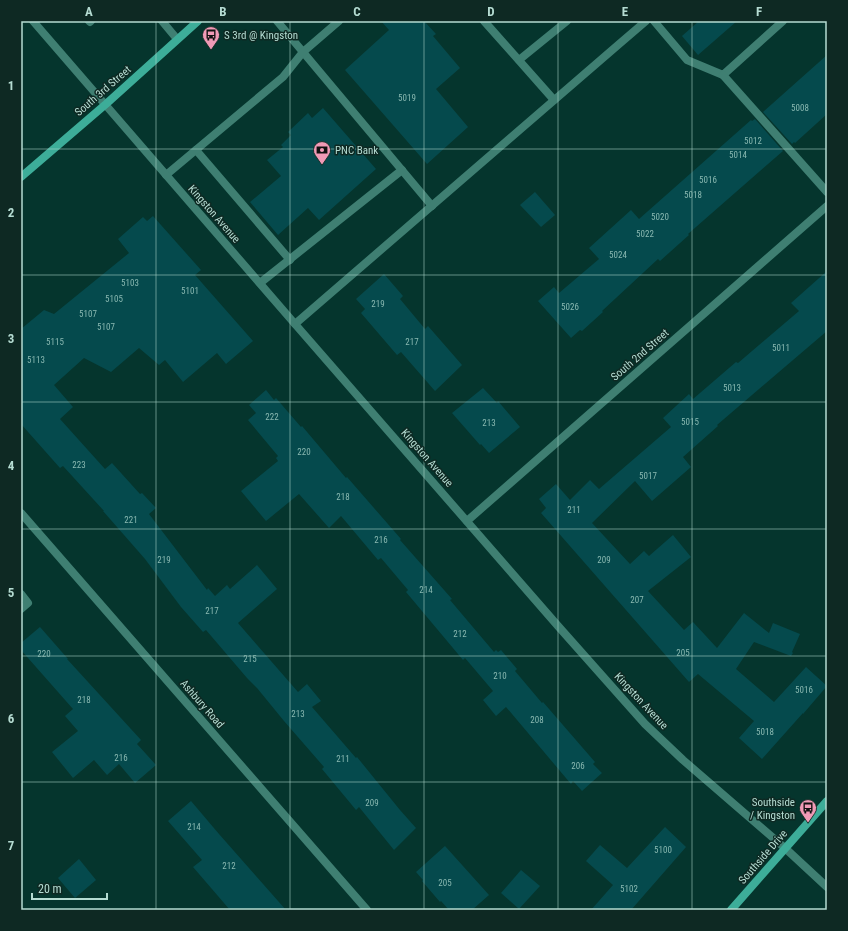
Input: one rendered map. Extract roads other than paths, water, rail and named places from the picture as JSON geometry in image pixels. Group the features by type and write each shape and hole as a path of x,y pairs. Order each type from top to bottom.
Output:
{"street":[{"name":"Kingston Avenue","path":"33,21 295,324 645,724 683,760 786,848 827,887"},
{"path":"162,21 177,39"},
{"name":"South 3rd Street","path":"21,176 106,104 198,21"},
{"path":"277,21 432,206"},
{"path":"166,175 283,77 303,52 339,21"},
{"path":"484,21 554,100"},
{"path":"518,60 567,21"},
{"path":"295,324 646,21"},
{"path":"654,21 687,60 723,75 827,192"},
{"path":"723,75 783,21"},
{"path":"196,150 290,260"},
{"path":"260,283 402,170"},
{"name":"South 2nd Street","path":"467,521 827,206"},
{"name":"Ashbury Road","path":"21,513 367,910"},
{"path":"21,594 28,603 21,609"},
{"name":"Southside Drive","path":"731,910 827,801"}],"place":[{"name":"S 3rd @ Kingston","path":"211,50"},
{"name":"PNC Bank","path":"322,165"},
{"name":"Southside / Kingston","path":"808,823"}]}
